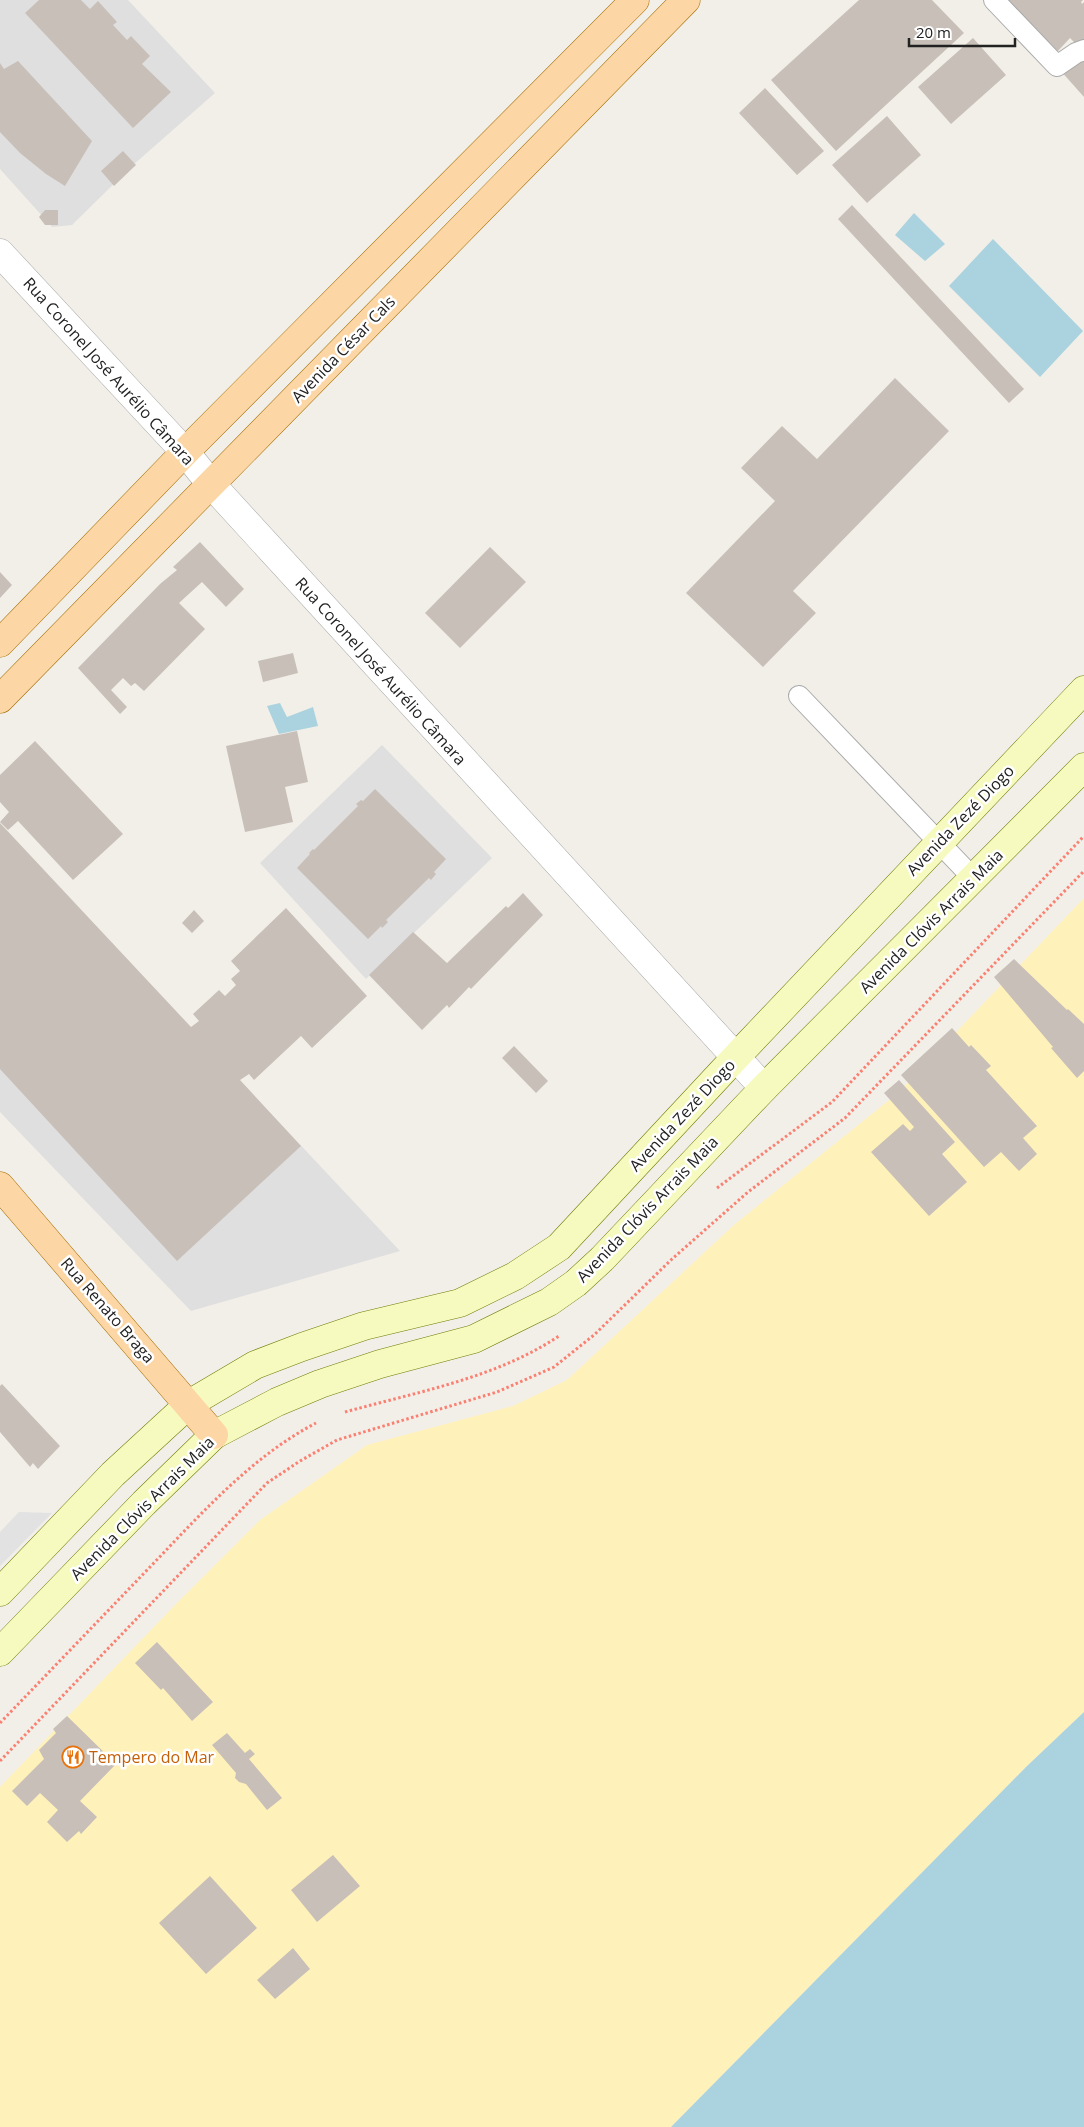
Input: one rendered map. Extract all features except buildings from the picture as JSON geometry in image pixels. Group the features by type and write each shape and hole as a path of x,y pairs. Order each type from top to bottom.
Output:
{"main road":[{"path":"0,643 185,452 635,0 659,27"},
{"name":"Avenida César Cals","path":"0,699 686,0"},
{"name":"Avenida Zezé Diogo","path":"189,1404 255,1365 364,1326 460,1303 530,1267 559,1247 735,1058 1084,690"},
{"name":"Avenida Clóvis Arrais Maia","path":"0,1652 144,1503 214,1435 277,1402 320,1384 380,1364 474,1339 549,1302 576,1283 602,1260 764,1088 1084,767"},
{"name":"Rua Renato Braga","path":"0,1186 214,1435"},
{"path":"0,1592 113,1474 189,1404"}],"street":[{"name":"Rua Coronel José Aurélio Câmara","path":"0,253 185,452 210,484 764,1088"}],"lane":[{"path":"994,0 1057,66 1084,50"},
{"path":"799,696 974,879"}],"shaded area":[{"path":"0,0 128,0 215,93 133,165 72,225 52,227 0,169"},
{"path":"382,745 492,858 366,979 260,863"},
{"path":"0,825 400,1251 191,1311 0,1112"},
{"path":"19,1512 52,1513 0,1566 0,1532"}],"sand":[{"path":"1084,898 1084,1712 1026,1767 671,2127 0,2127 0,1787 172,1608 260,1520 367,1445 513,1406 567,1380 735,1224 898,1093"}],"water":[{"path":"914,213 945,244 925,261 895,235"},
{"path":"993,239 1083,331 1040,377 949,286"},
{"path":"280,703 287,717 313,707 318,726 279,734 267,706"},
{"path":"1084,1712 1084,2127 671,2127 1026,1767"}],"place":[{"name":"Tempero do Mar","path":"73,1757"}]}
